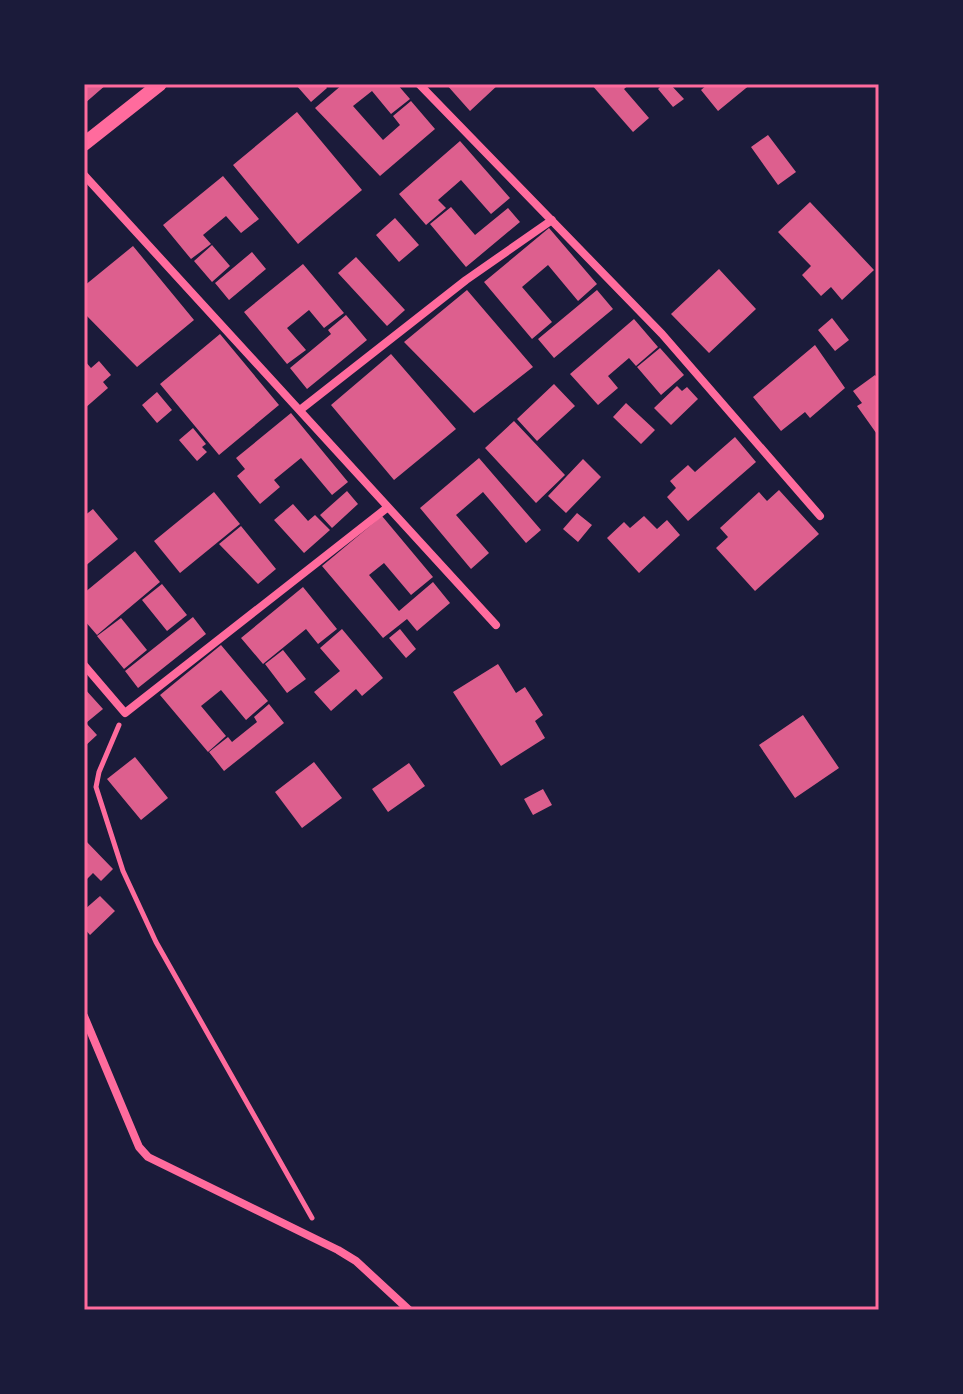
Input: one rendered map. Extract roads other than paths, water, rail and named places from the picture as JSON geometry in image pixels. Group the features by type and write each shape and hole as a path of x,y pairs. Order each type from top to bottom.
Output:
{"street":[{"path":"84,144 160,84"},
{"path":"419,84 662,334 820,516"},
{"path":"84,175 496,625"},
{"path":"300,410 466,280 552,220"},
{"path":"84,665 125,713 388,507"},
{"path":"84,1016 139,1147 148,1157 356,1261 409,1310"}]}
